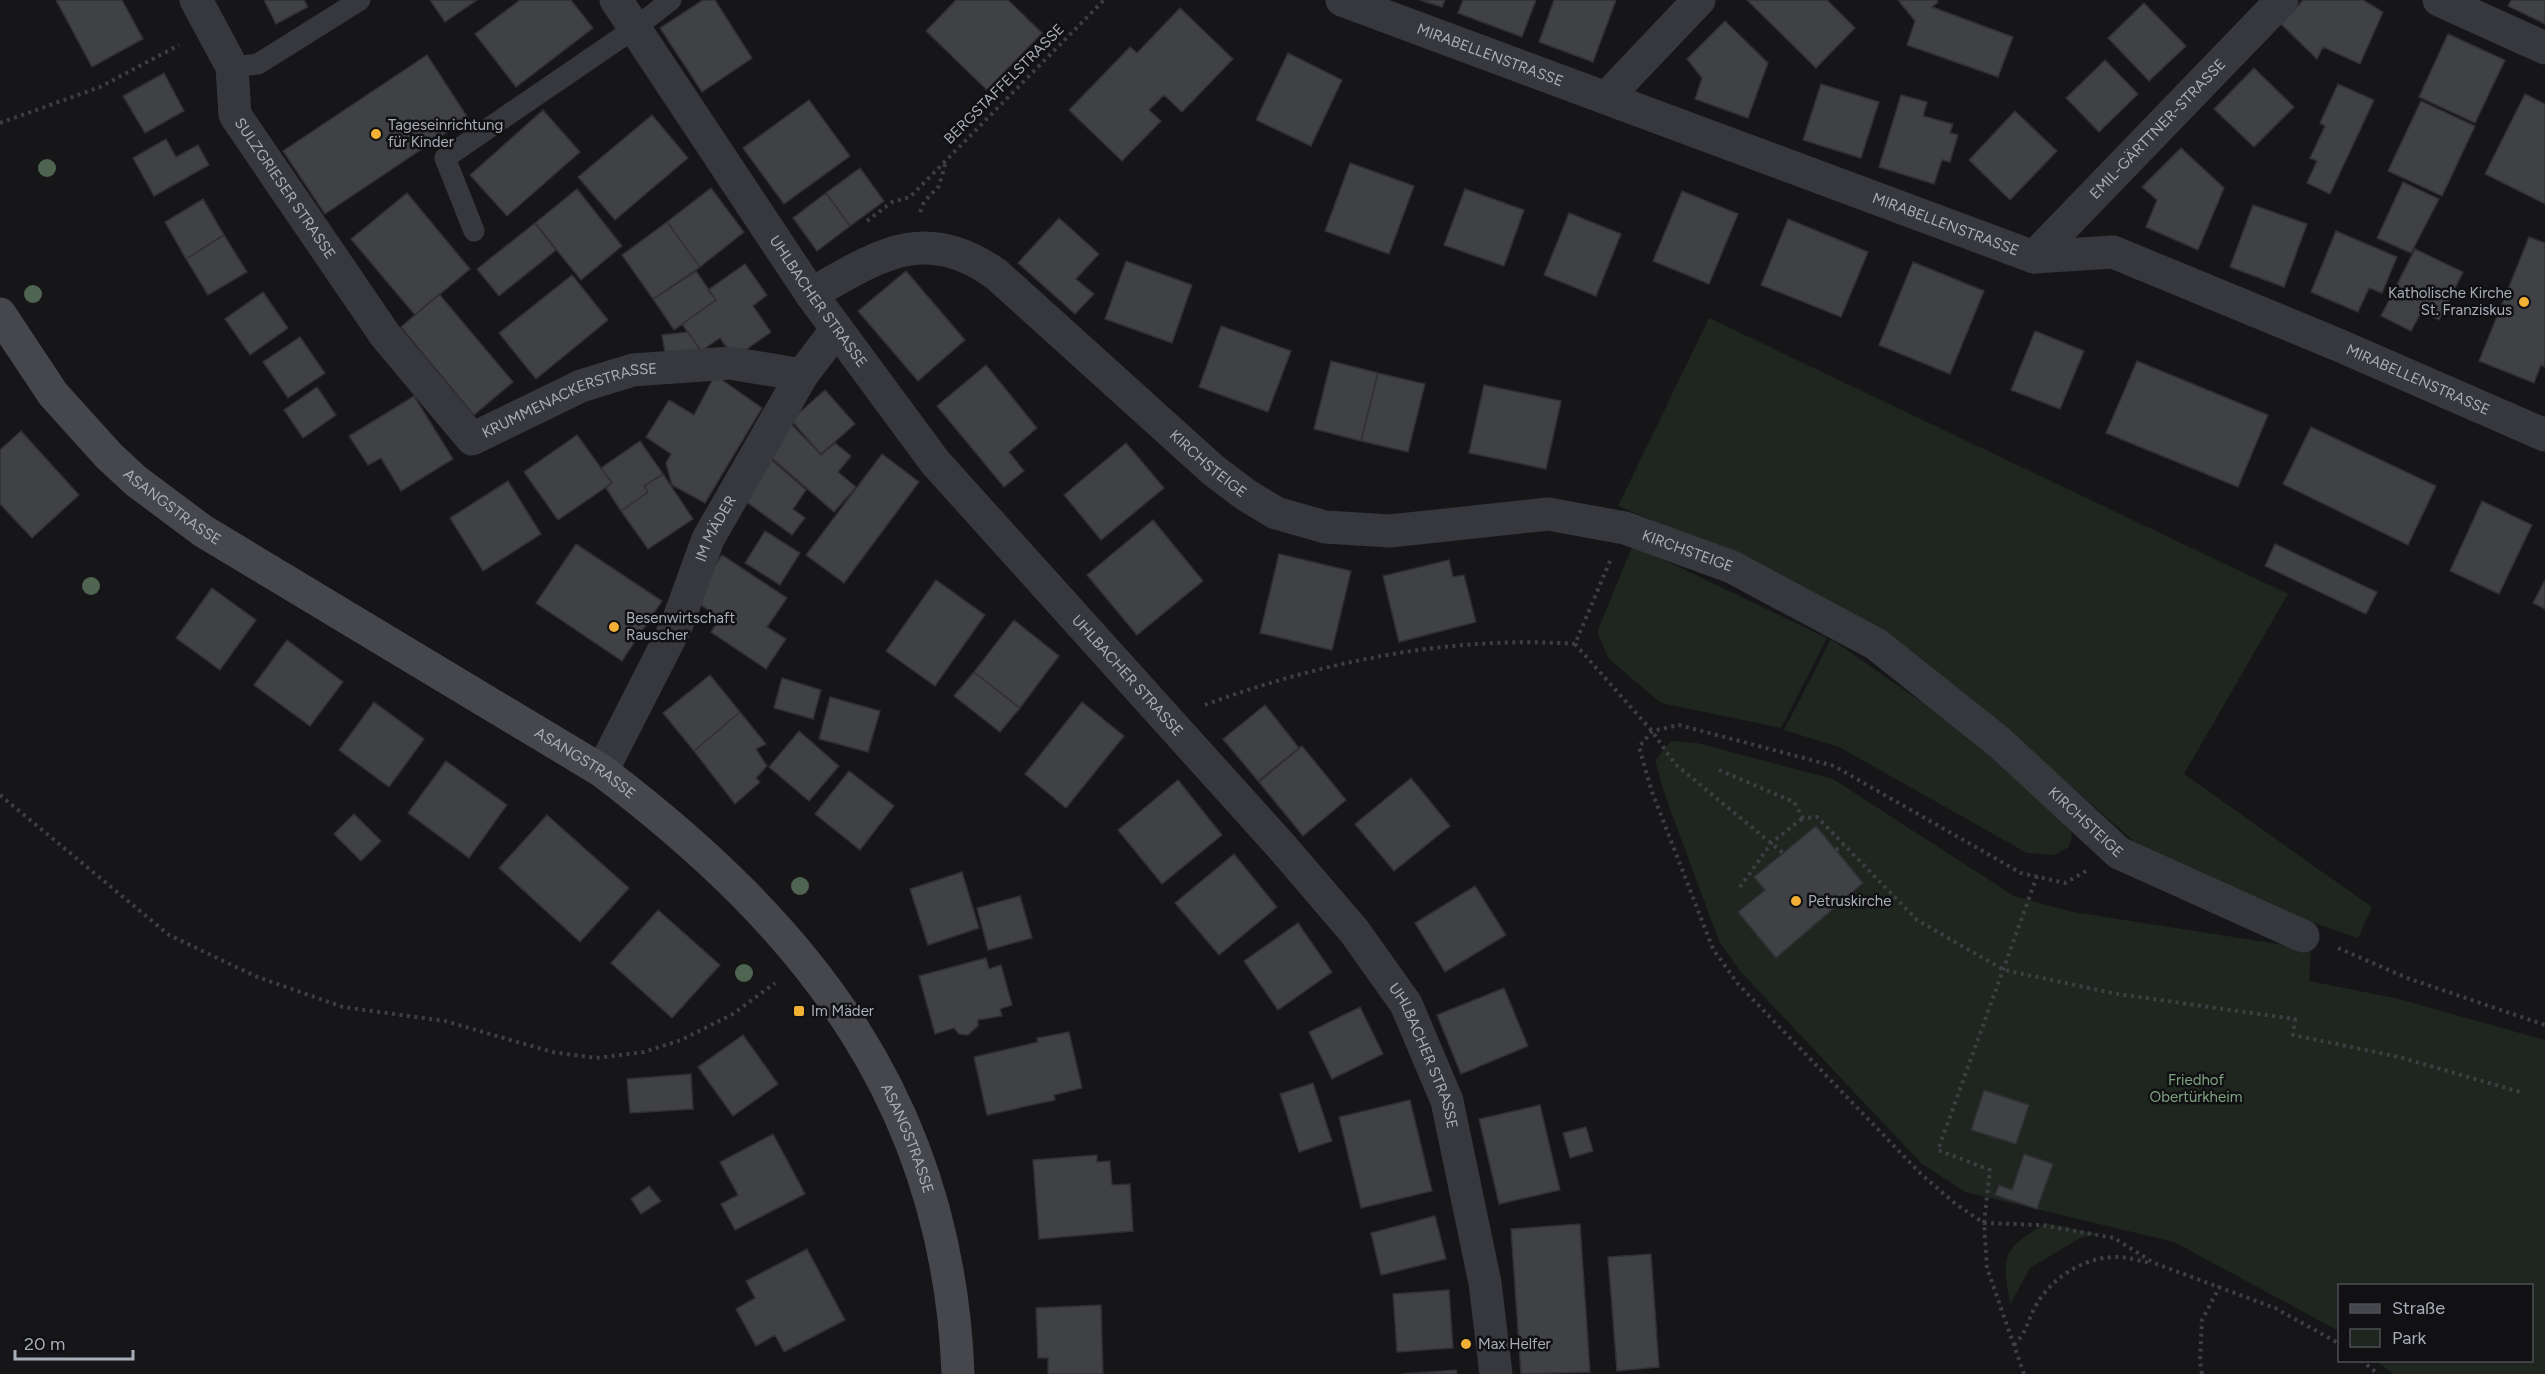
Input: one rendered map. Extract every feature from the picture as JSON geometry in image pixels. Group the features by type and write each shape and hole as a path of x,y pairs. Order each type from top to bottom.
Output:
{"street":[{"name":"SULZGRIESER STRASSE","path":"196,0 232,67 235,115 385,335"},
{"name":"UHLBACHER STRASSE","path":"616,0 811,294 935,462 1354,931 1406,1004 1447,1101 1485,1283 1496,1374"},
{"name":"MIRABELLENSTRASSE","path":"1342,0 2034,257 2113,252 2336,344 2545,435"},
{"path":"1607,97 1699,0"},
{"name":"EMIL-GÄRTTNER-STRASSE","path":"2034,257 2282,0"},
{"path":"2439,0 2545,48"},
{"name":"KIRCHSTEIGE","path":"811,294 875,258 919,247 954,251 975,259 996,274 1213,470 1246,495 1276,513 1325,527 1390,531 1548,514 1625,528 1732,567 1876,644 1999,742 2118,854 2303,936"},
{"name":"ASANGSTRASSE","path":"0,314 53,394 109,456 136,481 203,531 602,771 647,806 723,874 803,959 840,1007 860,1038 900,1112 918,1158 935,1209 946,1257 958,1374"},
{"name":"IM MÄDER","path":"602,771 677,624 708,538 802,375 837,328"},
{"name":"KRUMMENACKERSTRASSE","path":"385,335 471,439 581,386 633,370 730,363 802,375"}],"lane":[{"path":"232,67 258,64 360,0"},
{"path":"474,231 445,158 635,28 671,0"}],"path":[{"name":"BERGSTAFFELSTRASSE","path":"864,223 892,202 910,197 1104,0"},
{"path":"0,123 100,87 155,58"},
{"name":"BERGSTAFFELSTRASSE","path":"924,202 939,186 946,160"},
{"path":"1575,644 1625,528"},
{"path":"1167,719 1233,695 1316,672 1381,658 1510,641 1575,644 1652,731 1675,764 1783,853"},
{"path":"2118,854 2065,883 2021,873 1834,766 1679,725 1652,731 1639,747 1652,792 1713,949 1738,984 1922,1175 1957,1205 1984,1223 2042,1225 2114,1238 2154,1263"},
{"path":"1719,770 1794,802 1803,818"},
{"path":"0,795 147,919 196,950 255,976 343,1007 445,1022 567,1055 596,1058 623,1056 681,1040 733,1014 803,959"},
{"path":"1740,887 1772,842 1803,818 1817,817 1917,920 2004,970 2117,994 2295,1019 2294,1035 2399,1057 2520,1092"},
{"path":"1836,850 1844,844"},
{"path":"2024,1374 1987,1269 1984,1223 1990,1170 1938,1150 2037,876"},
{"path":"2303,936 2335,946 2407,978 2545,1025"},
{"path":"2014,1345 2025,1334 2034,1308 2054,1283 2082,1264 2117,1257 2154,1263 2220,1286 2275,1308 2338,1343"},
{"path":"2202,1374 2200,1362 2202,1320 2220,1286"},
{"path":"2363,1362 2378,1374"}],"green space":[{"path":"1709,318 2288,594 2184,774 2372,907 2358,938 2227,893 2145,851 2009,732 1739,556 1618,506"},
{"path":"1633,545 1827,638 1781,728 1661,703 1609,659 1597,632"},
{"path":"1831,639 1992,751 2066,816 2072,835 2069,847 2054,855 2027,853 1839,747 1784,730"},
{"name":"Friedhof Obertürkheim","path":"1671,741 1697,743 1833,779 2014,896 2073,912 2311,949 2309,981 2399,999 2545,1040 2545,1374 2393,1374 2377,1362 2533,1362 2533,1284 2338,1284 2338,1330 2174,1242 1965,1192 1921,1163 1740,971 1719,941 1666,798 1655,761"},
{"path":"2046,1223 2099,1234 2080,1238 2030,1268 2010,1305 2006,1275 2008,1255 2020,1240"}],"building":[{"path":"56,0 122,0 143,39 92,67"},
{"path":"264,0 304,0 308,7 276,24"},
{"path":"430,0 477,0 445,22"},
{"path":"520,0 571,0 593,28 516,87 475,34"},
{"path":"703,0 715,0 752,58 702,92 660,28"},
{"path":"956,0 1008,0 1042,33 987,90 926,31"},
{"path":"1420,0 1445,0 1442,7"},
{"path":"1463,0 1536,0 1522,37 1458,13"},
{"path":"1554,0 1616,0 1593,62 1539,42"},
{"path":"1747,0 1827,0 1855,28 1816,68"},
{"path":"1898,0 1937,0 1938,2 1932,7 2013,37 1998,77 1907,45 1915,21"},
{"path":"2303,0 2363,0 2383,12 2360,64 2323,47 2317,59 2281,24"},
{"path":"2511,0 2545,0 2545,24 2508,6"},
{"path":"2144,3 2186,46 2149,81 2108,38"},
{"path":"1180,8 1233,59 1182,112 1164,95 1149,110 1161,121 1122,161 1069,110 1130,47 1137,53"},
{"path":"1725,21 1768,63 1748,118 1695,99 1702,78 1687,59"},
{"path":"2448,34 2505,60 2475,123 2419,97"},
{"path":"1288,53 1342,80 1311,146 1256,120"},
{"name":"Tageseinrichtung für Kinder","path":"427,55 468,118 325,214 283,151"},
{"path":"2105,60 2138,94 2099,132 2066,98"},
{"path":"2254,68 2294,107 2254,147 2214,109"},
{"path":"164,73 184,111 145,133 123,96"},
{"path":"1821,84 1879,102 1861,158 1803,140"},
{"path":"2338,84 2374,100 2330,194 2307,183 2317,161 2310,158 2325,126 2320,123"},
{"path":"2525,94 2545,104 2545,204 2485,174"},
{"path":"1901,95 1927,102 1923,116 1953,124 1950,133 1958,135 1950,162 1942,160 1934,184 1879,167"},
{"path":"809,100 850,156 784,204 743,148"},
{"path":"2421,101 2475,126 2442,196 2388,171"},
{"path":"543,110 580,152 507,216 470,175"},
{"path":"2015,111 2057,151 2010,200 1969,160"},
{"path":"652,115 688,158 615,220 578,177"},
{"path":"166,139 176,157 198,145 209,165 154,196 133,158"},
{"path":"2181,148 2224,188 2198,250 2146,227 2157,200 2142,187"},
{"path":"1350,163 1414,186 1389,254 1325,231"},
{"path":"860,168 884,201 850,226 826,193"},
{"path":"2403,182 2439,199 2411,253 2377,238"},
{"path":"711,188 744,232 700,267 667,222"},
{"path":"577,189 622,246 581,280 535,223"},
{"path":"1465,189 1524,210 1504,266 1444,245"},
{"path":"1682,191 1738,214 1709,284 1653,261"},
{"path":"407,193 470,269 415,315 351,239"},
{"path":"826,193 850,226 817,251 793,218"},
{"path":"203,199 224,235 186,259 165,222"},
{"path":"2253,205 2307,224 2284,287 2230,267"},
{"path":"1569,213 1621,234 1596,296 1544,275"},
{"path":"1059,218 1099,254 1076,279 1094,294 1075,314 1018,263"},
{"path":"1788,219 1868,252 1841,317 1761,285"},
{"path":"667,222 700,267 653,299 622,255"},
{"path":"535,223 556,250 499,296 477,269"},
{"path":"2336,231 2397,257 2382,293 2369,288 2358,312 2311,292"},
{"path":"224,235 247,272 208,295 186,259"},
{"name":"Katholische Kirche St. Franziskus","path":"2529,237 2545,243 2545,367 2541,365 2534,383 2479,361"},
{"path":"2415,249 2463,272 2439,320 2422,311 2411,331 2381,316"},
{"path":"1126,261 1192,285 1172,343 1105,319"},
{"path":"1913,262 1984,291 1950,374 1879,345"},
{"path":"745,264 767,295 753,306 771,332 734,358 720,338 701,351 682,324 716,300 708,290"},
{"path":"696,271 716,300 674,330 653,299"},
{"path":"906,271 965,340 918,381 858,311"},
{"path":"572,275 608,320 536,379 499,333"},
{"path":"263,292 288,328 250,355 225,319"},
{"path":"439,294 513,382 474,415 401,327"},
{"path":"1221,326 1291,351 1268,412 1199,387"},
{"path":"2035,331 2084,351 2060,409 2011,390"},
{"path":"688,332 701,351 666,359 662,335"},
{"path":"300,337 325,373 288,398 263,362"},
{"path":"1331,361 1378,373 1361,441 1314,429"},
{"path":"2137,361 2268,415 2238,487 2106,433"},
{"path":"986,365 1037,428 1009,452 1024,471 1004,487 937,406"},
{"path":"1378,373 1425,384 1408,452 1361,441"},
{"path":"715,375 762,408 705,503 672,485 666,463 671,454 646,437 669,400 694,415"},
{"path":"1484,385 1561,401 1546,469 1469,453"},
{"path":"317,387 336,415 303,438 284,410"},
{"path":"825,390 855,424 821,454 791,420"},
{"path":"414,396 453,459 401,491 381,458 368,465 349,436"},
{"path":"790,423 821,455 835,443 851,456 838,472 856,487 834,512 766,453"},
{"path":"2311,427 2436,486 2408,545 2283,484"},
{"path":"21,431 79,495 32,538 0,504 0,450"},
{"path":"577,435 612,483 558,520 524,472"},
{"path":"640,441 663,474 644,486 648,492 621,511 606,488 612,483 601,468"},
{"path":"1126,443 1164,488 1101,540 1064,495"},
{"path":"882,454 919,482 844,583 806,555"},
{"path":"767,456 806,490 793,509 805,518 792,535 741,498"},
{"path":"663,474 693,519 648,549 621,511 648,492 644,486"},
{"path":"508,481 541,534 483,571 450,518"},
{"path":"2482,501 2532,525 2499,594 2450,571"},
{"path":"1153,520 1203,581 1137,635 1087,575"},
{"path":"765,531 800,553 780,585 745,563"},
{"path":"576,544 662,601 622,661 536,603"},
{"path":"2275,544 2377,592 2366,614 2265,566"},
{"path":"1279,554 1351,571 1332,650 1260,633"},
{"path":"722,555 787,598 767,627 786,639 766,669 711,632 720,618 692,599"},
{"path":"1449,560 1453,577 1464,575 1476,622 1399,642 1383,576"},
{"path":"936,580 985,615 935,686 886,651"},
{"path":"2545,580 2545,609 2533,603"},
{"path":"212,588 256,620 220,670 176,638"},
{"path":"1014,620 1059,656 1020,708 974,672"},
{"path":"287,640 343,682 310,726 254,685"},
{"path":"974,672 1020,708 1000,732 954,696"},
{"path":"710,675 740,712 694,751 663,713"},
{"path":"782,678 821,690 813,719 774,708"},
{"path":"830,697 880,711 868,752 819,739"},
{"path":"374,702 424,739 389,787 339,750"},
{"path":"1082,702 1124,736 1066,808 1025,774"},
{"path":"1265,705 1299,748 1258,781 1223,739"},
{"path":"740,712 766,744 756,749 767,766 756,778 760,782 735,804 694,751"},
{"path":"799,731 839,766 809,801 769,767"},
{"path":"1302,746 1346,800 1303,836 1259,782"},
{"path":"446,761 507,805 469,858 408,813"},
{"path":"849,771 894,806 860,850 815,814"},
{"path":"1411,778 1450,826 1394,871 1355,824"},
{"path":"1178,780 1222,835 1162,884 1118,830"},
{"path":"354,814 381,841 361,861 334,834"},
{"path":"547,815 629,888 580,942 499,868"},
{"name":"Petruskirche","path":"1816,826 1863,883 1776,958 1738,912 1765,890 1754,877"},
{"path":"1234,854 1277,907 1219,955 1175,903"},
{"path":"962,872 979,928 928,945 910,889"},
{"path":"1475,886 1506,935 1445,972 1415,923"},
{"path":"1020,896 1032,938 988,950 977,908"},
{"path":"658,910 720,965 672,1018 611,963"},
{"path":"1298,923 1332,972 1278,1010 1244,961"},
{"path":"986,958 989,969 1001,965 1012,1005 1000,1009 1002,1016 978,1020 978,1026 968,1035 959,1034 954,1028 935,1034 919,976"},
{"path":"1504,988 1528,1046 1461,1074 1437,1015"},
{"path":"1360,1007 1383,1054 1332,1079 1309,1032"},
{"path":"1069,1032 1082,1088 1054,1095 1055,1100 987,1115 974,1057 1038,1042 1037,1038"},
{"path":"743,1035 778,1084 733,1116 698,1067"},
{"path":"691,1074 693,1109 630,1113 627,1079"},
{"path":"1313,1083 1332,1141 1299,1152 1280,1094"},
{"path":"1984,1090 2029,1105 2016,1144 1971,1130"},
{"path":"1410,1100 1432,1191 1361,1208 1339,1117"},
{"path":"1540,1105 1560,1190 1499,1204 1479,1119"},
{"path":"1586,1127 1593,1151 1570,1158 1563,1133"},
{"path":"773,1134 805,1194 735,1230 721,1204 738,1195 720,1162"},
{"path":"2024,1154 2053,1164 2037,1209 1995,1195 1999,1185 2012,1190"},
{"path":"1097,1155 1097,1162 1110,1161 1112,1185 1130,1184 1133,1231 1039,1239 1033,1160"},
{"path":"649,1186 661,1201 641,1214 631,1199"},
{"path":"1435,1216 1446,1259 1381,1275 1371,1233"},
{"path":"1580,1224 1590,1372 1521,1374 1511,1229"},
{"path":"807,1249 845,1320 784,1352 775,1335 756,1346 736,1309 755,1298 746,1281"},
{"path":"1651,1254 1659,1367 1617,1371 1608,1257"},
{"path":"1449,1290 1453,1348 1397,1352 1393,1294"},
{"path":"1101,1305 1103,1374 1048,1374 1048,1358 1038,1358 1036,1308"},
{"path":"1456,1370 1457,1374 1401,1374"}],"place":[{"name":"Tageseinrichtung für Kinder","path":"376,134"},
{"name":"Katholische Kirche St. Franziskus","path":"2524,302"},
{"name":"Besenwirtschaft Rauscher","path":"614,627"},
{"name":"Petruskirche","path":"1796,901"},
{"name":"Im Mäder","path":"799,1011"},
{"name":"Max Helfer","path":"1466,1344"}]}
